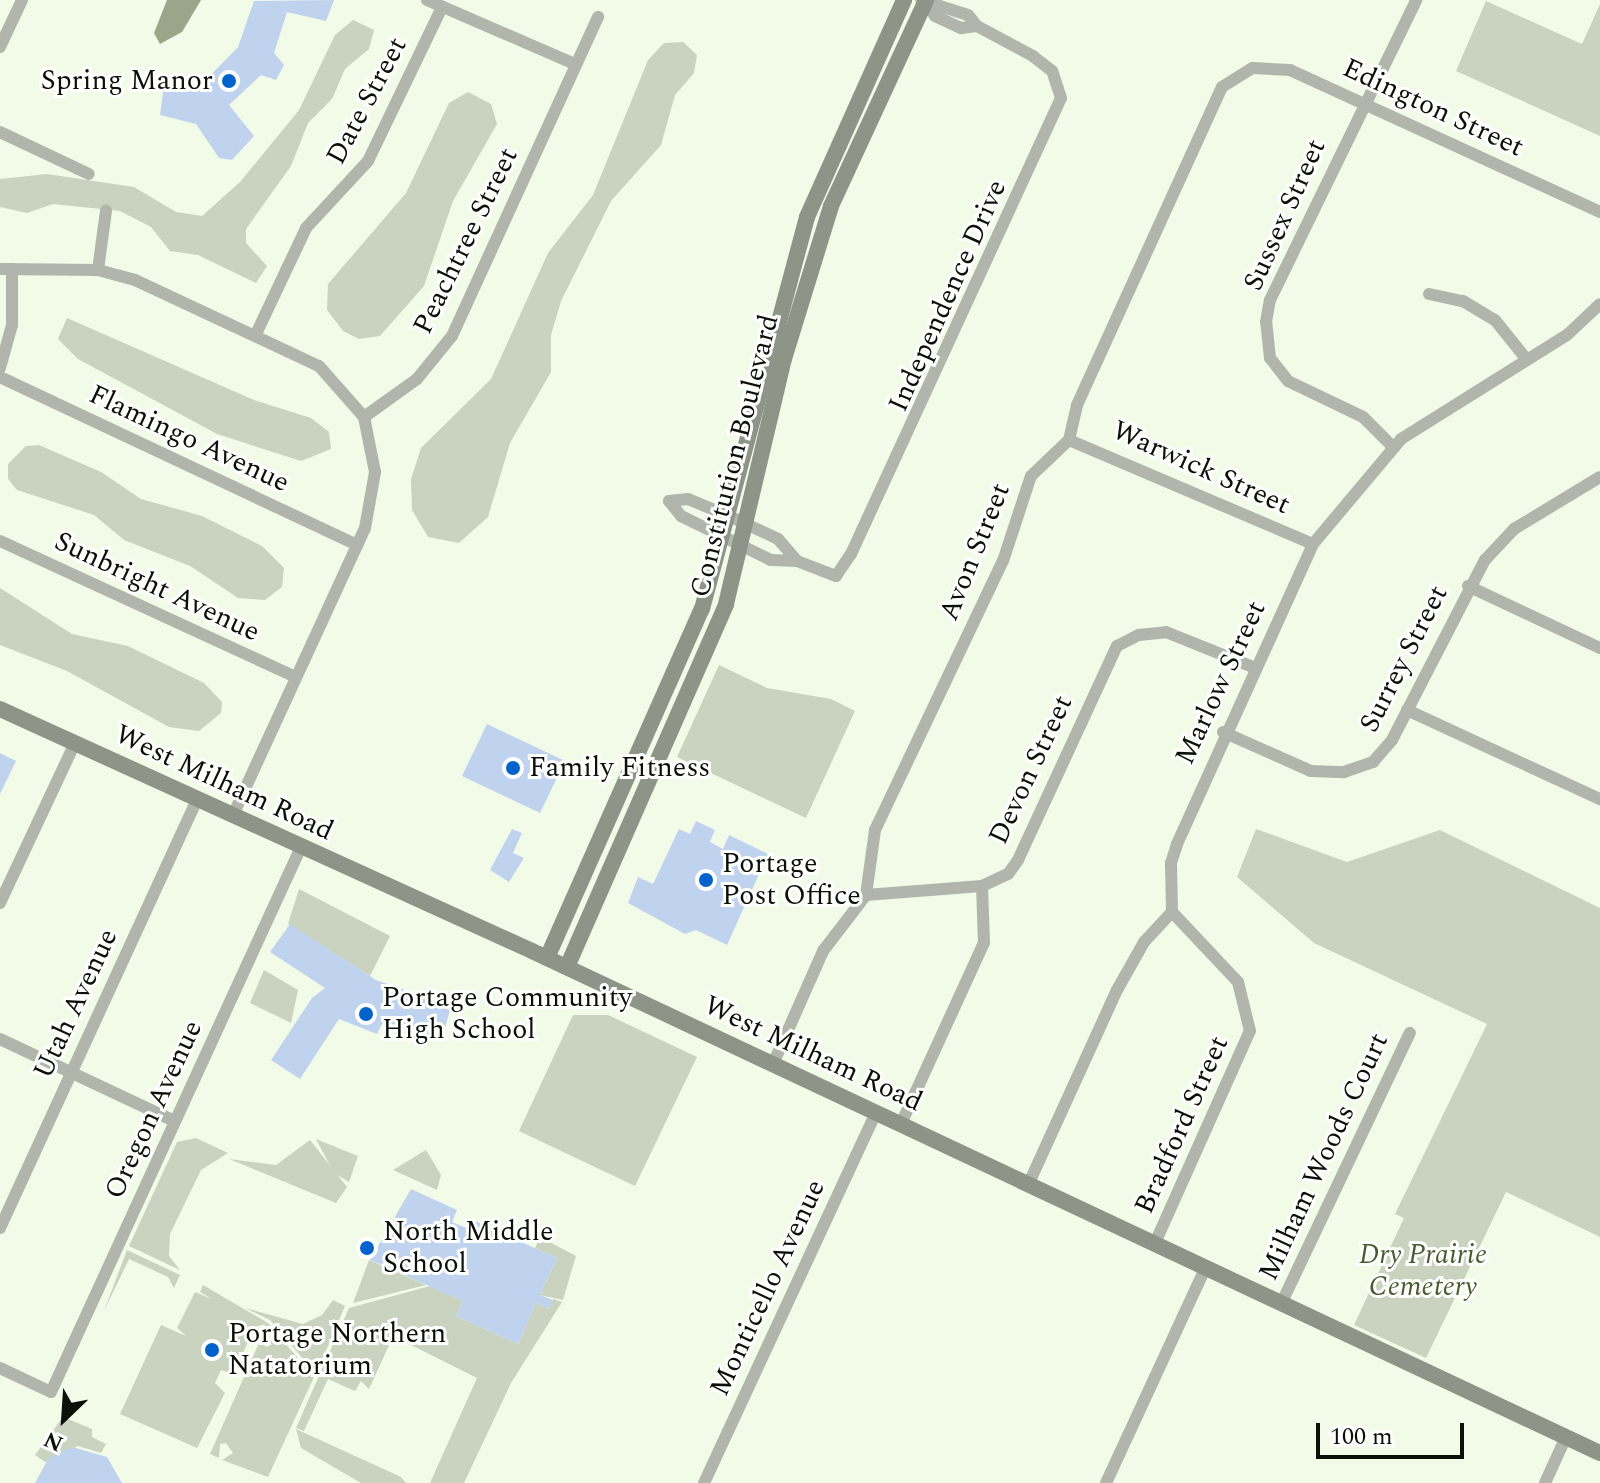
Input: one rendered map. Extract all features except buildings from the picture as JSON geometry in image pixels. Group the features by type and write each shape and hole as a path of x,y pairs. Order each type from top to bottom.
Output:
{"street":[{"path":"0,47 22,0"},
{"path":"427,0 575,64"},
{"name":"Constitution Boulevard","path":"547,958 682,660 729,516 772,332 807,217 904,0"},
{"name":"Sussex Street","path":"1393,447 1363,417 1288,381 1266,343 1270,300 1363,102 1416,0"},
{"name":"Constitution Boulevard","path":"567,967 709,644 744,547 784,359 831,206 924,1"},
{"name":"Independence Drive","path":"797,561 778,539 749,525 688,499 669,501 681,516 771,560 797,561 836,576 851,554 1059,107 1061,92 1046,65 977,26 968,15 924,1"},
{"name":"Date Street","path":"256,334 306,228 368,161 442,7"},
{"path":"0,12 13,18"},
{"name":"Peachtree Street","path":"364,417 417,379 452,336 598,17"},
{"name":"Edington Street","path":"1069,440 1077,405 1215,98 1242,71 1279,67 1363,102 1600,212"},
{"path":"0,132 89,174"},
{"path":"98,270 106,211"},
{"path":"0,368 12,325 6,269 98,270 135,280 319,366 364,417 374,487 357,545 294,676 232,817"},
{"path":"1429,294 1463,301 1495,320 1527,360"},
{"name":"Marlow Street","path":"1172,912 1171,863 1223,732 1313,544 1393,447 1527,360 1600,304"},
{"name":"Flamingo Avenue","path":"0,377 357,545"},
{"name":"Warwick Street","path":"1069,440 1313,544"},
{"name":"Avon Street","path":"773,1064 823,951 866,895 875,830 1003,561 1031,476 1069,440"},
{"name":"Surrey Street","path":"1223,732 1299,768 1344,772 1385,751 1468,586 1514,529 1600,477"},
{"name":"Sunbright Avenue","path":"0,541 294,676"},
{"path":"1468,586 1600,648"},
{"name":"Devon Street","path":"982,886 1018,860 1117,646 1139,635 1166,632 1253,667"},
{"name":"West Milham Road","path":"0,709 567,967 1600,1453"},
{"path":"1407,710 1600,799"},
{"path":"0,903 75,743"},
{"name":"Utah Avenue","path":"0,1228 197,800"},
{"name":"Oregon Avenue","path":"0,1368 51,1392 301,847"},
{"path":"866,895 982,886 984,943 901,1124"},
{"path":"1029,1183 1117,990 1144,942 1172,912"},
{"name":"Bradford Street","path":"1155,1243 1250,1031 1238,982 1172,912"},
{"name":"Milham Woods Court","path":"1282,1302 1410,1033"},
{"path":"0,1039 174,1121"},
{"name":"Monticello Avenue","path":"704,1483 876,1112"},
{"path":"1106,1483 1206,1267"},
{"path":"1545,1483 1566,1437"}],"green space":[{"path":"1486,1 1582,44 1600,4 1600,136 1456,71"},
{"path":"353,20 374,30 369,49 345,69 332,99 308,123 291,166 246,229 246,243 267,266 256,283 198,255 170,251 151,227 120,211 53,204 27,213 0,207 0,179 47,174 134,187 176,212 202,216 240,182 299,110 335,35"},
{"path":"683,42 697,55 694,73 675,95 661,145 611,201 561,301 551,335 551,372 510,443 488,517 459,543 428,537 412,510 411,479 421,448 491,379 548,253 593,195 648,60 664,43"},
{"path":"468,92 491,104 497,124 453,201 424,286 380,336 359,339 343,331 327,310 328,284 406,193 449,103"},
{"path":"67,318 254,400 311,418 329,432 331,449 301,461 217,434 78,359 58,339"},
{"path":"39,445 101,472 141,499 202,516 262,546 284,568 282,587 265,600 238,598 190,566 124,540 94,515 17,490 8,479 8,464 26,446"},
{"path":"0,588 72,634 128,646 204,683 222,702 221,713 199,731 169,727 67,671 0,645"},
{"path":"719,665 767,688 831,699 855,711 806,818 677,757"},
{"name":"Dry Prairie Cemetery","path":"1256,829 1347,862 1440,830 1600,908 1600,1237 1506,1192 1426,1358 1354,1325 1404,1218 1395,1214 1487,1024 1314,943 1237,877"},
{"path":"299,889 390,936 370,976 288,924"},
{"path":"264,970 298,990 291,1023 250,1003"},
{"path":"573,1015 608,1015 697,1057 635,1186 519,1131"},
{"path":"196,1138 228,1153 201,1170 170,1234 169,1256 180,1270 129,1246 177,1142"},
{"path":"316,1139 358,1156 349,1182 334,1173"},
{"path":"310,1140 347,1187 336,1203 229,1159 276,1165"},
{"path":"426,1150 441,1175 437,1190 393,1170"},
{"path":"540,1237 576,1256 563,1300 540,1295 557,1258 535,1248"},
{"path":"127,1250 180,1275 174,1288 168,1277 129,1259 104,1311"},
{"path":"369,1260 426,1285 353,1303"},
{"path":"203,1285 268,1323 314,1377 268,1477 222,1460 233,1453 226,1443 220,1444 219,1458 210,1454 259,1343 268,1347 273,1336 263,1331 265,1324 255,1327 233,1374 221,1370 215,1383 225,1393 197,1448 120,1414 161,1325 186,1336 177,1328 195,1292 212,1299 200,1292"},
{"path":"430,1286 463,1301 456,1316 518,1344 536,1303 549,1309 553,1299 562,1302 511,1383 464,1483 430,1483 477,1378 411,1345 391,1341 369,1389 361,1381 355,1391 328,1379 304,1431 296,1428 349,1308"},
{"path":"333,1300 345,1306 316,1374 270,1320 245,1308 303,1324 322,1315"},
{"path":"63,1417 92,1429 92,1437 106,1444 101,1453 78,1446 45,1462 35,1455"},
{"path":"296,1429 401,1477 406,1483 361,1483 301,1448"}],"shaded area":[{"path":"167,0 201,0 182,32 160,44 154,33"}],"place":[{"name":"Spring Manor","path":"229,81"},
{"name":"Family Fitness","path":"513,768"},
{"name":"Portage Post Office","path":"706,880"},
{"name":"Portage Community High School","path":"366,1014"},
{"name":"North Middle School","path":"367,1248"},
{"name":"Portage Northern Natatorium","path":"212,1350"}]}
